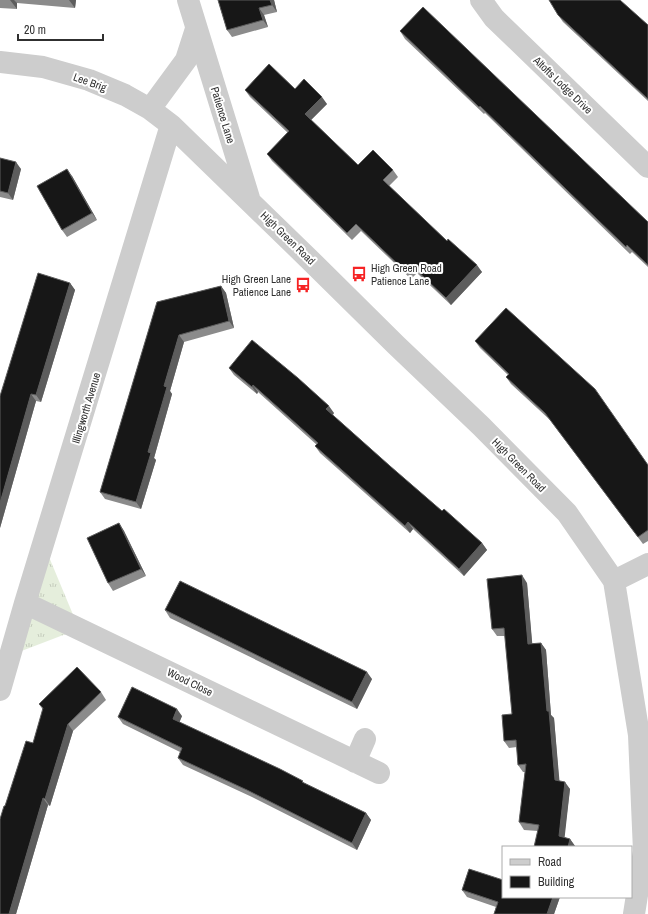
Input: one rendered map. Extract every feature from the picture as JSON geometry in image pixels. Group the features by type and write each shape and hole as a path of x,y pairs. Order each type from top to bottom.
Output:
{"street":[{"name":"Patience Lane","path":"188,0 250,201"},
{"name":"Altofts Lodge Drive","path":"480,0 494,18 648,167"},
{"path":"150,109 186,60 196,29"},
{"name":"Lee Brig","path":"0,62 43,67 89,80 125,95 150,109 171,125"},
{"name":"High Green Road","path":"171,125 481,426 567,513 614,581 640,735 644,851 634,914"},
{"name":"Illingworth Avenue","path":"0,690 25,603 171,125"},
{"path":"614,581 648,564"},
{"name":"Wood Close","path":"25,603 380,773"},
{"path":"355,762 365,739"}],"green space":[{"path":"44,545 79,629 11,655"}],"building":[{"path":"218,0 270,0 272,5 259,8 263,20 227,30"},
{"path":"549,0 620,0 648,25 648,99 558,15"},
{"path":"423,7 648,222 648,265 627,245 626,247 400,31"},
{"path":"269,64 295,89 304,79 322,97 305,114 358,165 373,150 393,170 383,180 447,241 448,239 477,265 446,298 412,266 406,272 356,224 347,233 267,154 289,131 245,90"},
{"path":"0,158 16,162 8,193 0,191"},
{"path":"67,169 92,213 62,230 37,186"},
{"path":"38,273 70,283 36,395 31,394 0,503 0,396"},
{"path":"221,286 229,321 179,335 164,386 167,387 148,452 151,453 136,502 100,492 157,302"},
{"path":"506,308 595,389 648,465 648,530 638,537 545,413 506,377 509,374 475,341"},
{"path":"252,340 329,406 326,409 390,466 442,511 444,509 482,543 459,569 408,522 405,526 315,446 318,443 253,385 252,387 229,368"},
{"path":"119,523 141,569 108,583 87,538"},
{"path":"522,575 528,644 541,643 555,780 565,782 559,836 570,839 568,846 534,846 539,825 519,822 526,764 518,765 516,740 504,741 502,715 512,714 504,628 492,629 487,579"},
{"path":"180,581 367,672 352,702 165,610"},
{"path":"77,667 101,692 68,724 45,799 43,798 9,914 0,914 0,819 4,806 26,741 33,743 43,708 39,704"},
{"path":"132,687 177,709 173,719 280,769 303,781 302,782 366,813 352,843 247,790 178,758 182,748 118,717"},
{"path":"469,869 502,880 502,898 553,898 547,914 494,914 498,902 462,890"}],"place":[{"name":"High Green Road Patience Lane","path":"359,274"},
{"name":"High Green Lane Patience Lane","path":"303,285"}]}
